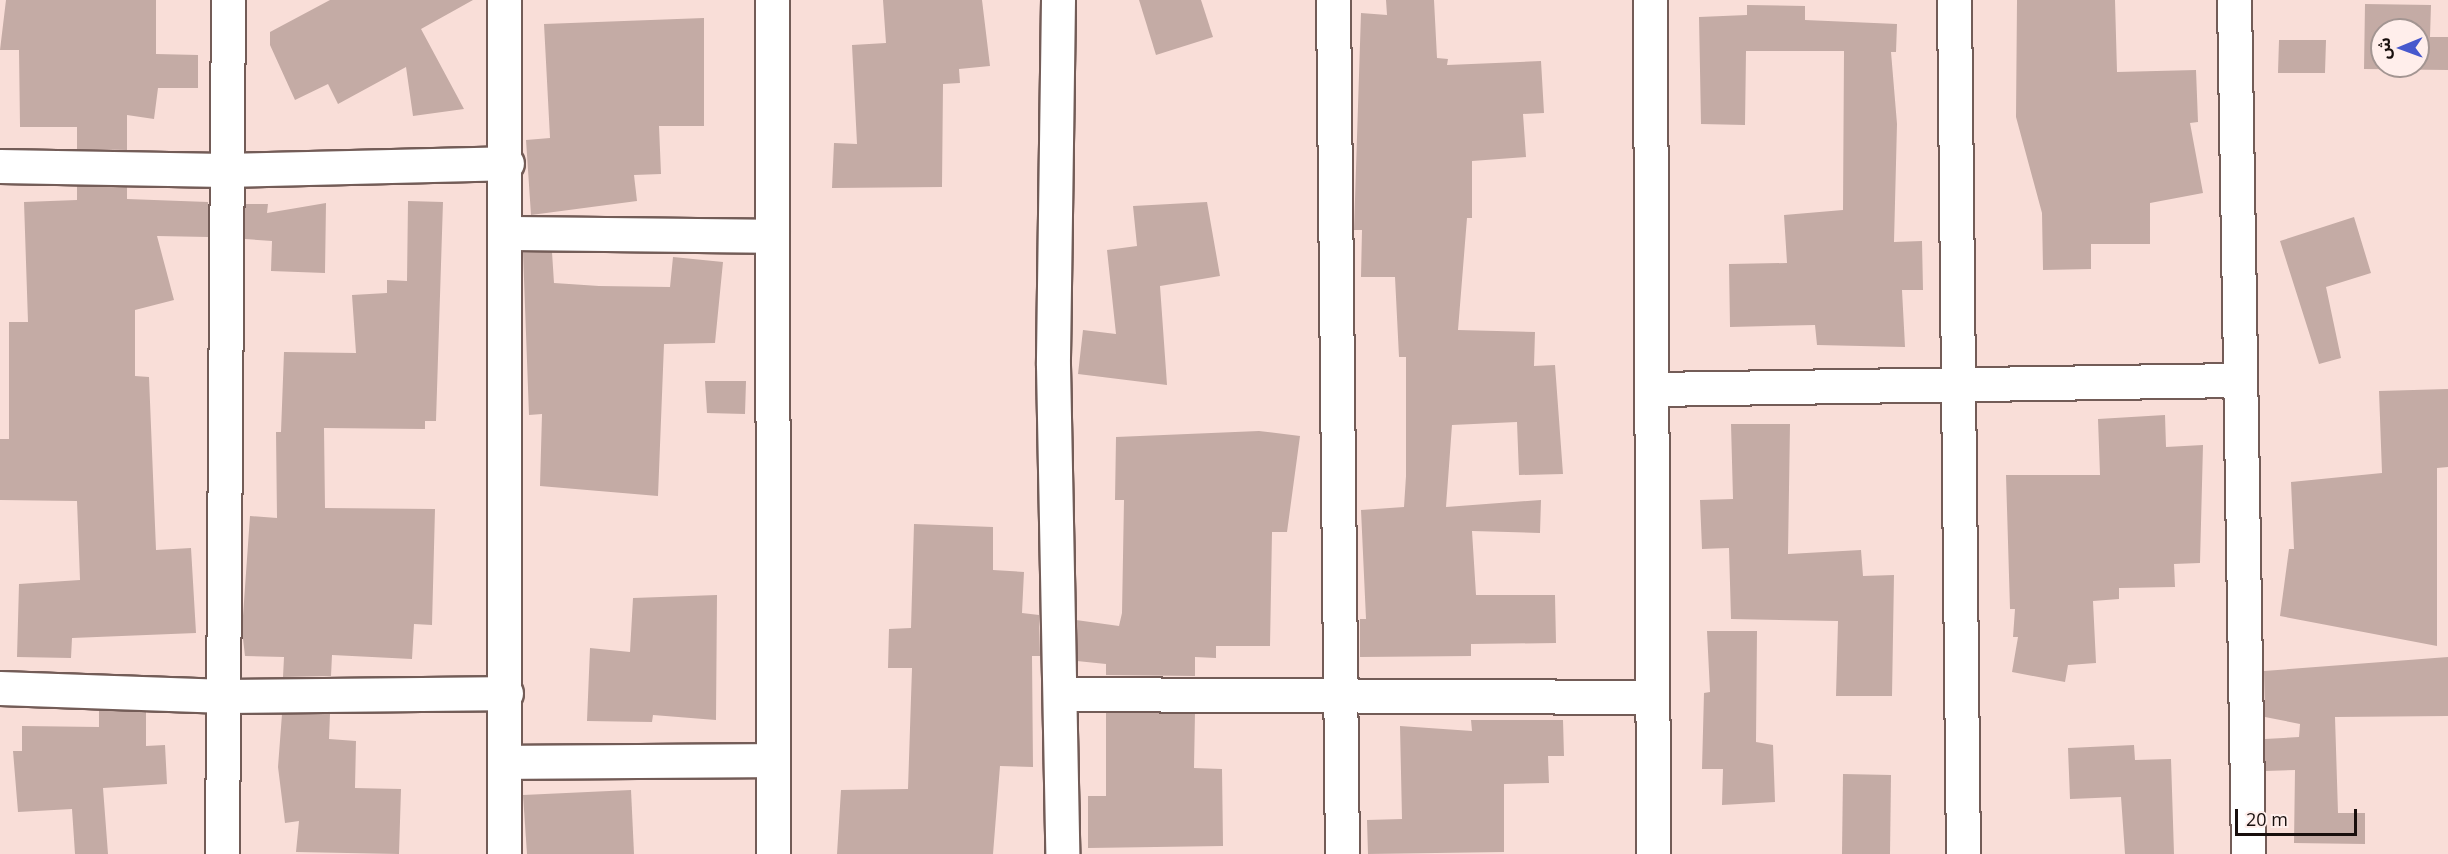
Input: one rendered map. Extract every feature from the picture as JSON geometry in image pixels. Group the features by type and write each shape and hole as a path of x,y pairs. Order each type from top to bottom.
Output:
{"street":[{"path":"222,854 226,696 225,170 228,0"},
{"path":"504,0 507,163 504,854"},
{"path":"772,0 770,760 773,854"},
{"path":"1058,0 1053,376 1062,854"},
{"path":"1333,0 1342,854"},
{"path":"1650,0 1652,389 1650,697 1653,854"},
{"path":"1954,0 1956,383 1963,854"},
{"path":"2234,0 2238,380 2248,854"},
{"path":"0,166 225,170 507,163"},
{"path":"507,233 772,236"},
{"path":"1652,389 2238,380"},
{"path":"0,688 226,696 506,693"},
{"path":"1060,694 1650,697"},
{"path":"506,762 770,760"}],"building":[{"path":"6,0 156,0 156,54 198,55 198,88 158,88 154,119 127,115 127,150 77,149 77,127 20,127 19,50 0,50"},
{"path":"330,0 473,0 421,29 464,109 413,116 406,67 338,104 328,84 295,100 270,45 270,32"},
{"path":"883,0 982,0 990,66 959,69 960,83 943,84 942,187 832,188 834,143 857,144 852,45 886,43"},
{"path":"1139,0 1201,0 1213,37 1156,55"},
{"path":"1386,0 1434,0 1437,58 1448,59 1447,65 1541,61 1544,113 1523,114 1526,157 1472,161 1472,218 1467,218 1458,330 1535,332 1534,366 1555,365 1563,474 1519,475 1517,422 1452,425 1446,507 1541,500 1540,533 1472,531 1476,595 1555,595 1556,643 1471,644 1471,656 1360,657 1360,619 1366,619 1361,510 1404,507 1406,476 1406,357 1399,357 1395,277 1361,277 1362,230 1354,230 1361,13 1387,15"},
{"path":"2017,0 2115,0 2117,72 2196,70 2198,122 2190,123 2203,193 2150,203 2150,244 2091,244 2091,269 2043,270 2042,213 2016,117"},
{"path":"2365,4 2431,5 2430,37 2430,18 2370,18 2370,69 2364,69"},
{"path":"1747,5 1805,6 1805,20 1897,24 1896,52 1891,52 1897,124 1894,242 1922,241 1923,290 1902,290 1905,347 1817,345 1815,325 1730,327 1729,264 1787,263 1784,215 1843,210 1844,51 1746,51 1745,125 1701,124 1699,17 1747,15"},
{"path":"704,18 704,126 659,126 661,174 634,175 637,201 531,215 526,140 550,138 544,24"},
{"path":"2430,37 2448,37 2448,70 2430,70"},
{"path":"2279,40 2326,40 2325,73 2278,73"},
{"path":"77,186 127,187 127,199 208,202 208,237 157,236 174,300 135,310 135,376 149,377 156,550 191,548 196,633 72,638 71,658 17,657 19,584 80,580 77,501 0,500 0,439 9,439 9,322 28,322 24,202 77,200"},
{"path":"408,201 443,202 436,421 425,421 425,429 324,428 325,508 435,509 432,625 414,624 412,659 332,655 331,676 283,677 284,657 245,656 242,630 250,516 277,518 276,432 281,432 284,352 356,353 352,295 387,293 387,280 407,281"},
{"path":"1207,202 1220,276 1160,286 1167,385 1078,374 1083,330 1116,334 1107,250 1137,246 1133,206"},
{"path":"326,203 325,273 271,271 272,241 245,239 245,204 268,204 267,213"},
{"path":"2354,217 2371,273 2326,287 2341,358 2319,364 2280,241"},
{"path":"523,252 552,252 554,283 599,286 670,287 673,257 723,262 715,343 664,344 658,496 540,486 542,414 529,415"},
{"path":"705,381 746,381 745,414 707,413"},
{"path":"2448,389 2448,467 2437,468 2437,646 2280,616 2289,549 2294,549 2291,482 2382,473 2379,391"},
{"path":"2165,415 2166,447 2203,445 2200,563 2174,564 2175,587 2119,588 2119,599 2093,601 2096,663 2068,665 2065,682 2012,672 2018,637 2013,637 2015,609 2010,609 2006,475 2100,475 2098,419"},
{"path":"1731,424 1790,424 1788,554 1861,550 1863,576 1894,575 1892,696 1836,696 1838,621 1731,619 1729,548 1702,549 1700,500 1733,499"},
{"path":"1259,431 1300,436 1287,532 1272,532 1270,646 1216,646 1216,658 1195,657 1195,676 1106,675 1106,664 1077,661 1076,620 1119,626 1122,613 1124,500 1115,500 1116,437"},
{"path":"914,524 993,527 993,570 1024,572 1022,613 1039,615 1040,656 1032,656 1033,767 1000,766 993,854 837,854 841,790 908,789 912,668 888,668 889,629 911,628"},
{"path":"717,595 716,720 653,715 652,722 587,721 590,648 630,652 633,598"},
{"path":"1707,631 1757,631 1756,742 1773,745 1775,802 1722,805 1723,769 1702,769 1704,693 1710,692"},
{"path":"2448,657 2448,716 2335,717 2338,813 2365,813 2365,844 2294,843 2295,770 2265,771 2265,739 2299,737 2300,724 2265,717 2264,671"},
{"path":"99,710 146,712 146,746 165,745 167,784 103,788 108,854 75,854 72,809 18,812 13,751 22,751 22,726 99,727"},
{"path":"1106,713 1195,713 1194,768 1222,769 1223,846 1088,848 1088,796 1106,796"},
{"path":"282,714 330,714 329,739 356,741 355,788 401,789 399,854 296,852 299,821 285,823 278,767"},
{"path":"1471,720 1563,720 1564,756 1548,756 1549,783 1504,784 1504,852 1368,854 1367,820 1402,819 1400,726 1472,731"},
{"path":"2134,745 2135,760 2171,759 2174,854 2125,854 2121,797 2070,799 2068,748"},
{"path":"1843,774 1891,775 1890,854 1842,854"},
{"path":"631,790 634,854 527,854 523,795"}]}
